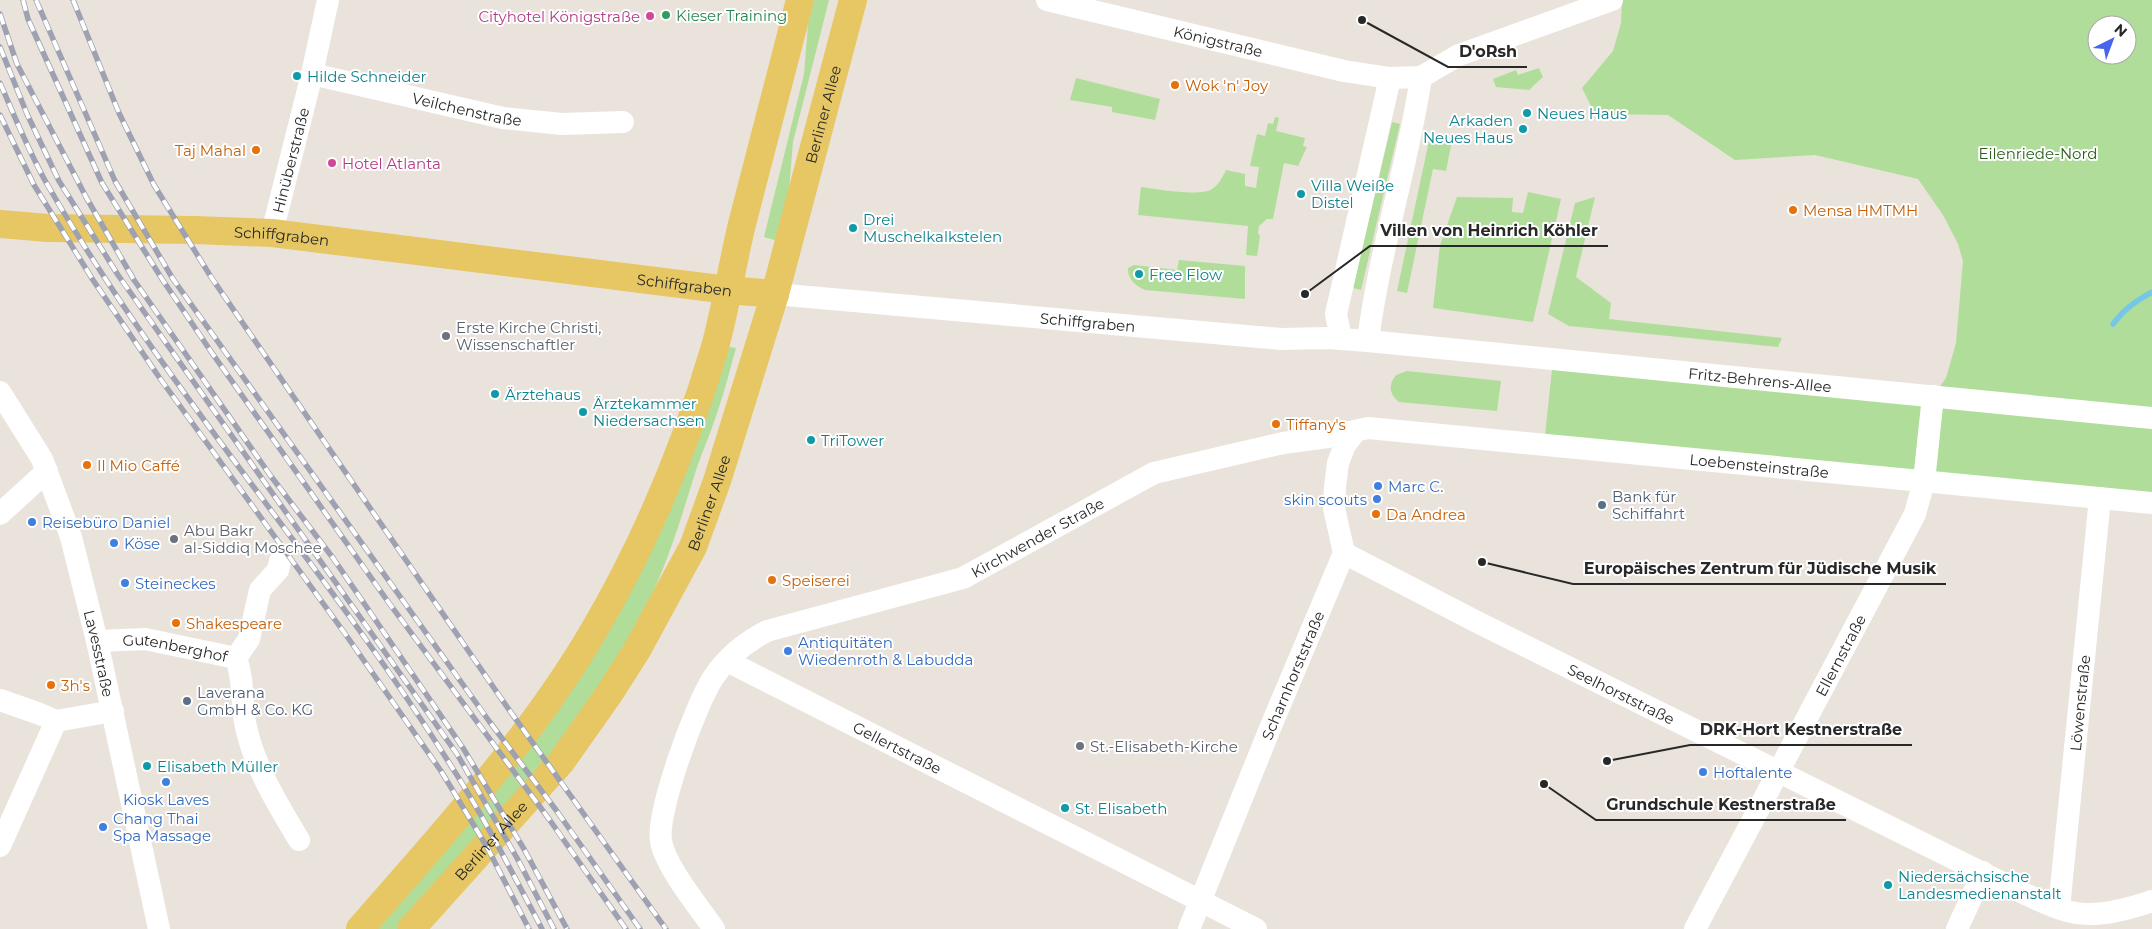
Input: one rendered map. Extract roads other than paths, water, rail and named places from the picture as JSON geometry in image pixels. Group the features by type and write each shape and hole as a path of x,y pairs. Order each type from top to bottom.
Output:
{"main road":[{"path":"360,929 456,820 534,723 593,632 630,564 692,419 715,346 744,219 800,0"},
{"name":"Berliner Allee","path":"412,929 560,762 609,694 657,616 693,547 717,481 775,294 854,0"},
{"name":"Schiffgraben","path":"0,224 48,228 272,233 728,290 775,294"}],"street":[{"name":"Hinüberstraße","path":"272,233 312,74 328,0"},
{"name":"Königstraße","path":"1047,0 1344,71 1390,78"},
{"path":"1341,339 1336,314 1390,78 1421,77 1459,55 1612,0"},
{"name":"Veilchenstraße","path":"312,74 504,118 562,124 623,122"},
{"path":"1368,340 1374,293 1414,126 1421,77"},
{"name":"Schiffgraben","path":"775,294 1281,340 1368,340"},
{"name":"Fritz-Behrens-Allee","path":"1368,340 2152,418"},
{"name":"Lavesstraße","path":"0,392 42,459 71,536 97,641 159,929"},
{"name":"Ellernstraße","path":"1695,929 1915,514 1924,480 1933,396"},
{"path":"1344,553 1334,508 1338,463 1345,445 1362,430"},
{"name":"Loebensteinstraße","path":"1362,430 1924,480 2152,503"},
{"name":"Kirchwender Straße","path":"727,661 745,645 767,631 963,578 1154,473 1283,443 1362,430"},
{"path":"0,514 47,471"},
{"name":"Löwenstraße","path":"2059,908 2100,498"},
{"name":"Seelhorststraße","path":"1344,553 1479,624 2059,908 2077,913 2100,914 2152,901"},
{"name":"Scharnhorststraße","path":"1189,929 1271,726 1344,553"},
{"path":"236,658 249,639 260,590 278,570 280,561"},
{"name":"Gutenberghof","path":"97,641 145,639 236,658 240,670 246,722 258,765 298,840"},
{"path":"714,929 665,856 661,840 663,815 672,782 702,696 727,661"},
{"name":"Gellertstraße","path":"727,661 1256,929"},
{"path":"0,700 56,721 112,711"},
{"path":"0,846 56,721"},
{"path":"1957,929 1983,872"}],"waterway":[{"name":"Schiffgraben","path":"2113,324 2121,314 2152,292"}],"railway":[{"path":"23,0 28,19 102,183 162,279 212,353 389,603 549,819 626,929"},
{"path":"36,0 115,181 173,279 640,929"},
{"path":"73,0 119,113 154,185 211,277 505,704 666,929"},
{"path":"0,14 17,64 86,197 134,280 270,475 333,558 463,748 524,849 567,929"},
{"path":"0,47 27,114 59,181 118,275 457,754 517,858 554,929"},
{"path":"0,83 40,172 93,259 141,332 192,404 400,688 473,802 542,929"},
{"path":"0,115 34,185 93,280 159,377 346,635 441,771 487,847 529,929"}],"place":[{"name":"Kieser Training","path":"666,15"},
{"name":"Cityhotel Königstraße","path":"650,16"},
{"name":"D'oRsh","path":"1362,20"},
{"name":"Hilde Schneider","path":"297,76"},
{"name":"Wok 'n' Joy","path":"1175,85"},
{"name":"Neues Haus","path":"1527,113"},
{"name":"Arkaden Neues Haus","path":"1523,129"},
{"name":"Taj Mahal","path":"256,150"},
{"name":"Hotel Atlanta","path":"332,163"},
{"name":"Villa Weiße Distel","path":"1301,194"},
{"name":"Mensa HMTMH","path":"1793,210"},
{"name":"Drei Muschelkalkstelen","path":"853,228"},
{"name":"Free Flow","path":"1139,274"},
{"name":"Villen von Heinrich Köhler","path":"1305,294"},
{"name":"Erste Kirche Christi, Wissenschaftler","path":"446,336"},
{"name":"Ärztehaus","path":"495,394"},
{"name":"Ärztekammer Niedersachsen","path":"583,412"},
{"name":"Tiffany's","path":"1276,424"},
{"name":"TriTower","path":"811,440"},
{"name":"Il Mio Caffé","path":"87,465"},
{"name":"Marc C.","path":"1378,486"},
{"name":"skin scouts","path":"1377,499"},
{"name":"Bank für Schiffahrt","path":"1602,505"},
{"name":"Da Andrea","path":"1376,514"},
{"name":"Reisebüro Daniel","path":"32,522"},
{"name":"Abu Bakr al-Siddiq Moschee","path":"174,539"},
{"name":"Köse","path":"114,543"},
{"name":"Europäisches Zentrum für Jüdische Musik","path":"1482,562"},
{"name":"Speiserei","path":"772,580"},
{"name":"Steineckes","path":"125,583"},
{"name":"Shakespeare","path":"176,623"},
{"name":"Antiquitäten Wiedenroth & Labudda","path":"788,651"},
{"name":"3h's","path":"51,685"},
{"name":"Laverana GmbH & Co. KG","path":"187,701"},
{"name":"St.-Elisabeth-Kirche","path":"1080,746"},
{"name":"DRK-Hort Kestnerstraße","path":"1607,761"},
{"name":"Elisabeth Müller","path":"147,766"},
{"name":"Hoftalente","path":"1703,772"},
{"name":"Kiosk Laves","path":"166,782"},
{"name":"Grundschule Kestnerstraße","path":"1544,784"},
{"name":"St. Elisabeth","path":"1065,808"},
{"name":"Chang Thai Spa Massage","path":"103,827"},
{"name":"Niedersächsische Landesmedienanstalt","path":"1888,885"}],"park label":[{"name":"Eilenriede-Nord","path":"2038,153"}]}
